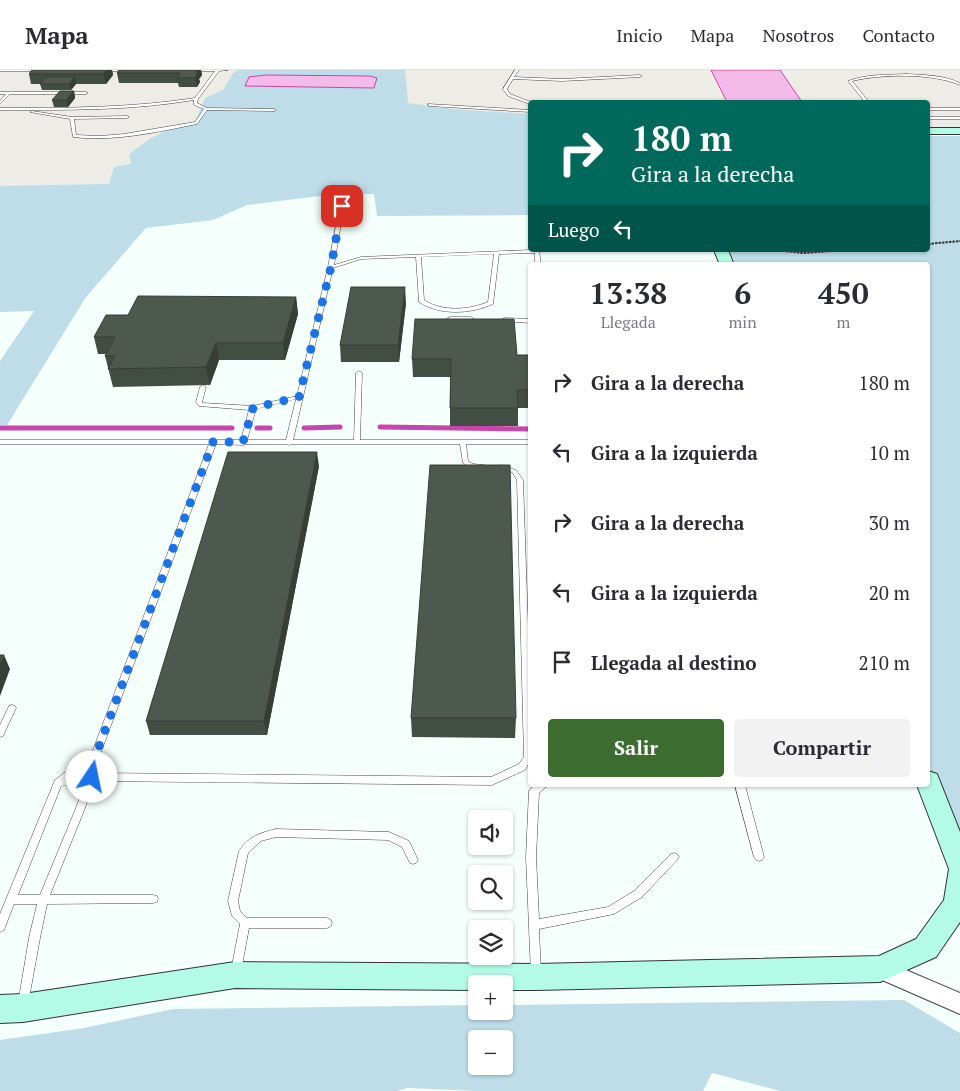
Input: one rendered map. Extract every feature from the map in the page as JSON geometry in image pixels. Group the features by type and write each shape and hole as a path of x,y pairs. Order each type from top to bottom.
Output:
{"street":[{"path":"930,130 960,131"},
{"path":"930,786 960,865"},
{"path":"11,1008 235,975 536,977 880,969 926,948 957,904 960,874"},
{"path":"880,969 960,1004"}],"lane":[{"path":"0,70 43,70"},
{"path":"100,70 129,70"},
{"path":"188,70 226,70"},
{"path":"217,70 196,99 195,104 206,109 274,110"},
{"path":"517,70 505,89 509,95 528,102"},
{"path":"512,78 562,80 640,76"},
{"path":"865,100 850,81 871,77 940,77 950,78 960,84"},
{"path":"0,93 86,93 75,108"},
{"path":"0,102 9,93"},
{"path":"0,109 124,108 196,99"},
{"path":"429,105 528,111"},
{"path":"23,109 33,113 72,118 127,117"},
{"path":"72,118 74,136 100,137 196,123 206,109"},
{"path":"930,109 960,109"},
{"path":"930,118 960,118"},
{"path":"289,442 331,267 342,206"},
{"path":"331,267 361,258 528,251"},
{"path":"418,256 421,301 434,308 476,309 491,303 497,253"},
{"path":"450,319 480,320"},
{"path":"500,320 528,321"},
{"path":"357,442 359,374"},
{"path":"203,387 199,402 201,405 253,408 299,397"},
{"path":"243,442 253,408"},
{"path":"0,442 528,442"},
{"path":"11,1008 44,900 62,859 92,777 97,752 213,442"},
{"path":"58,783 92,777 492,782 522,767 528,757 520,480 514,472 503,467 472,466 465,462 462,442"},
{"path":"0,734 12,708"},
{"path":"0,927 58,783 97,752"},
{"path":"536,977 531,857 534,791 539,787"},
{"path":"741,787 759,857"},
{"path":"327,923 245,923 236,913 233,901 244,851 258,838 276,833 389,836 406,844 412,860"},
{"path":"534,925 610,910 638,894 674,857"},
{"path":"10,900 153,899"},
{"path":"235,975 245,923"}],"path":[{"path":"930,244 960,241"},
{"path":"794,252 817,252"}],"shaded area":[{"path":"0,70 960,70 960,128 930,128 930,100 528,100 528,194 0,195"},
{"path":"240,70 405,70 408,103 451,109 528,114 528,215 377,216 374,194 335,194 247,205 213,220 146,228 86,297 7,425 0,425 0,361 34,311 0,312 0,186 109,184 114,167 131,164 129,155 144,144 177,126 195,122 205,98 223,90 234,72"},
{"path":"711,70 780,70 801,100 726,100"},
{"path":"265,75 370,76 377,78 374,88 245,86 249,77"},
{"path":"930,136 960,136 960,861 930,776 930,262 734,262 730,252 930,252"},
{"path":"904,1000 960,1033 960,1091 780,1091 712,1073 703,1091 478,1091 408,1088 396,1091 0,1091 0,1040 84,1028 173,1009 468,1005 468,1020 513,1020 513,1005"}],"building":[{"path":"32,70 107,70 103,74 29,74"},
{"path":"119,70 198,70 196,72 198,72 195,78 177,78 180,73 117,73"},
{"path":"46,77 75,77 69,84 40,84"},
{"path":"60,91 74,91 66,100 52,100"},
{"path":"351,287 405,287 398,345 340,345"},
{"path":"138,296 296,297 283,343 216,343 206,367 108,369 115,356 105,356 115,337 94,337 106,315 128,315"},
{"path":"415,319 514,319 517,355 528,355 528,390 517,390 518,408 450,408 451,359 412,359"},
{"path":"228,452 317,452 264,721 146,721"},
{"path":"430,465 510,465 516,718 411,718"},
{"path":"0,655 4,655 0,665"}],"waterway":[{"path":"304,428 340,427"},
{"path":"380,427 528,429"},
{"path":"0,428 232,428"},
{"path":"257,428 270,428"}],"route":[{"path":"92,777 97,752 213,442 243,442 253,408 299,397 331,267 342,206"}]}
